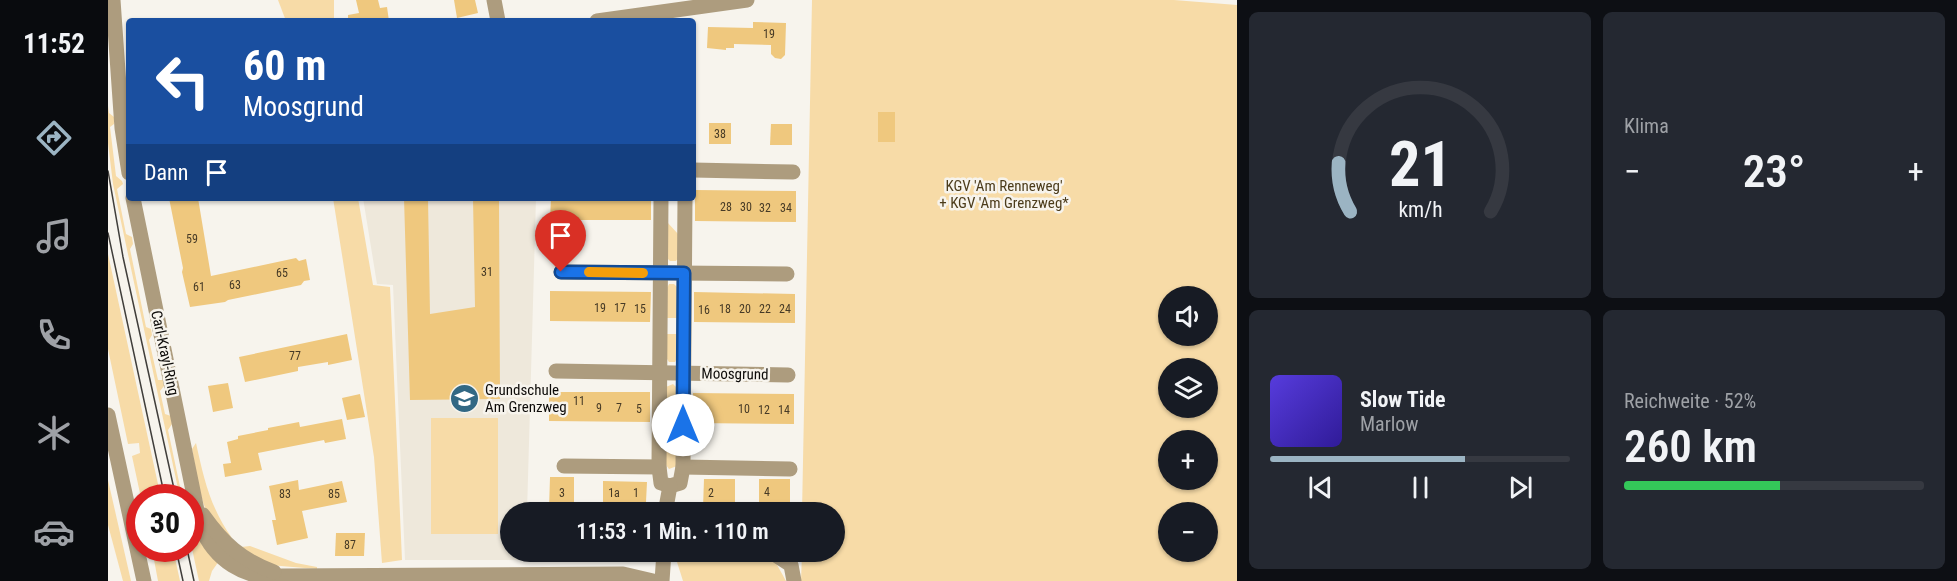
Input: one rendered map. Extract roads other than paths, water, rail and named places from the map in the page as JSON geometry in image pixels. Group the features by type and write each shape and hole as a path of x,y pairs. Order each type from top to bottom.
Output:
{"street":[{"path":"113,0 122,128 126,153"},
{"path":"494,0 497,18"},
{"path":"618,18 747,0"},
{"path":"696,170 794,172"},
{"name":"Carl-Krayl-Ring","path":"134,201 198,508 215,533 246,560 284,576 622,574 653,581"},
{"path":"661,201 659,467 661,483 670,486 680,483 683,467 790,469"},
{"name":"Moosgrund","path":"683,467 685,201"},
{"path":"561,272 788,274"},
{"name":"Moosgrund","path":"556,371 788,375"},
{"path":"108,416 110,443 144,581"},
{"path":"564,466 659,467"},
{"path":"667,502 670,486"},
{"path":"662,581 663,562"},
{"path":"786,562 790,565 794,581"}],"tram line":[{"path":"108,171 123,257 173,484"},
{"path":"108,233 162,484"},
{"path":"179,562 183,581"},
{"path":"190,562 194,581"}],"place":[{"name":"Grundschule Am Grenzweg","path":"464,399"}],"park label":[{"name":"KGV 'Am Renneweg' + KGV 'Am Grenzweg*","path":"1004,194"}]}
